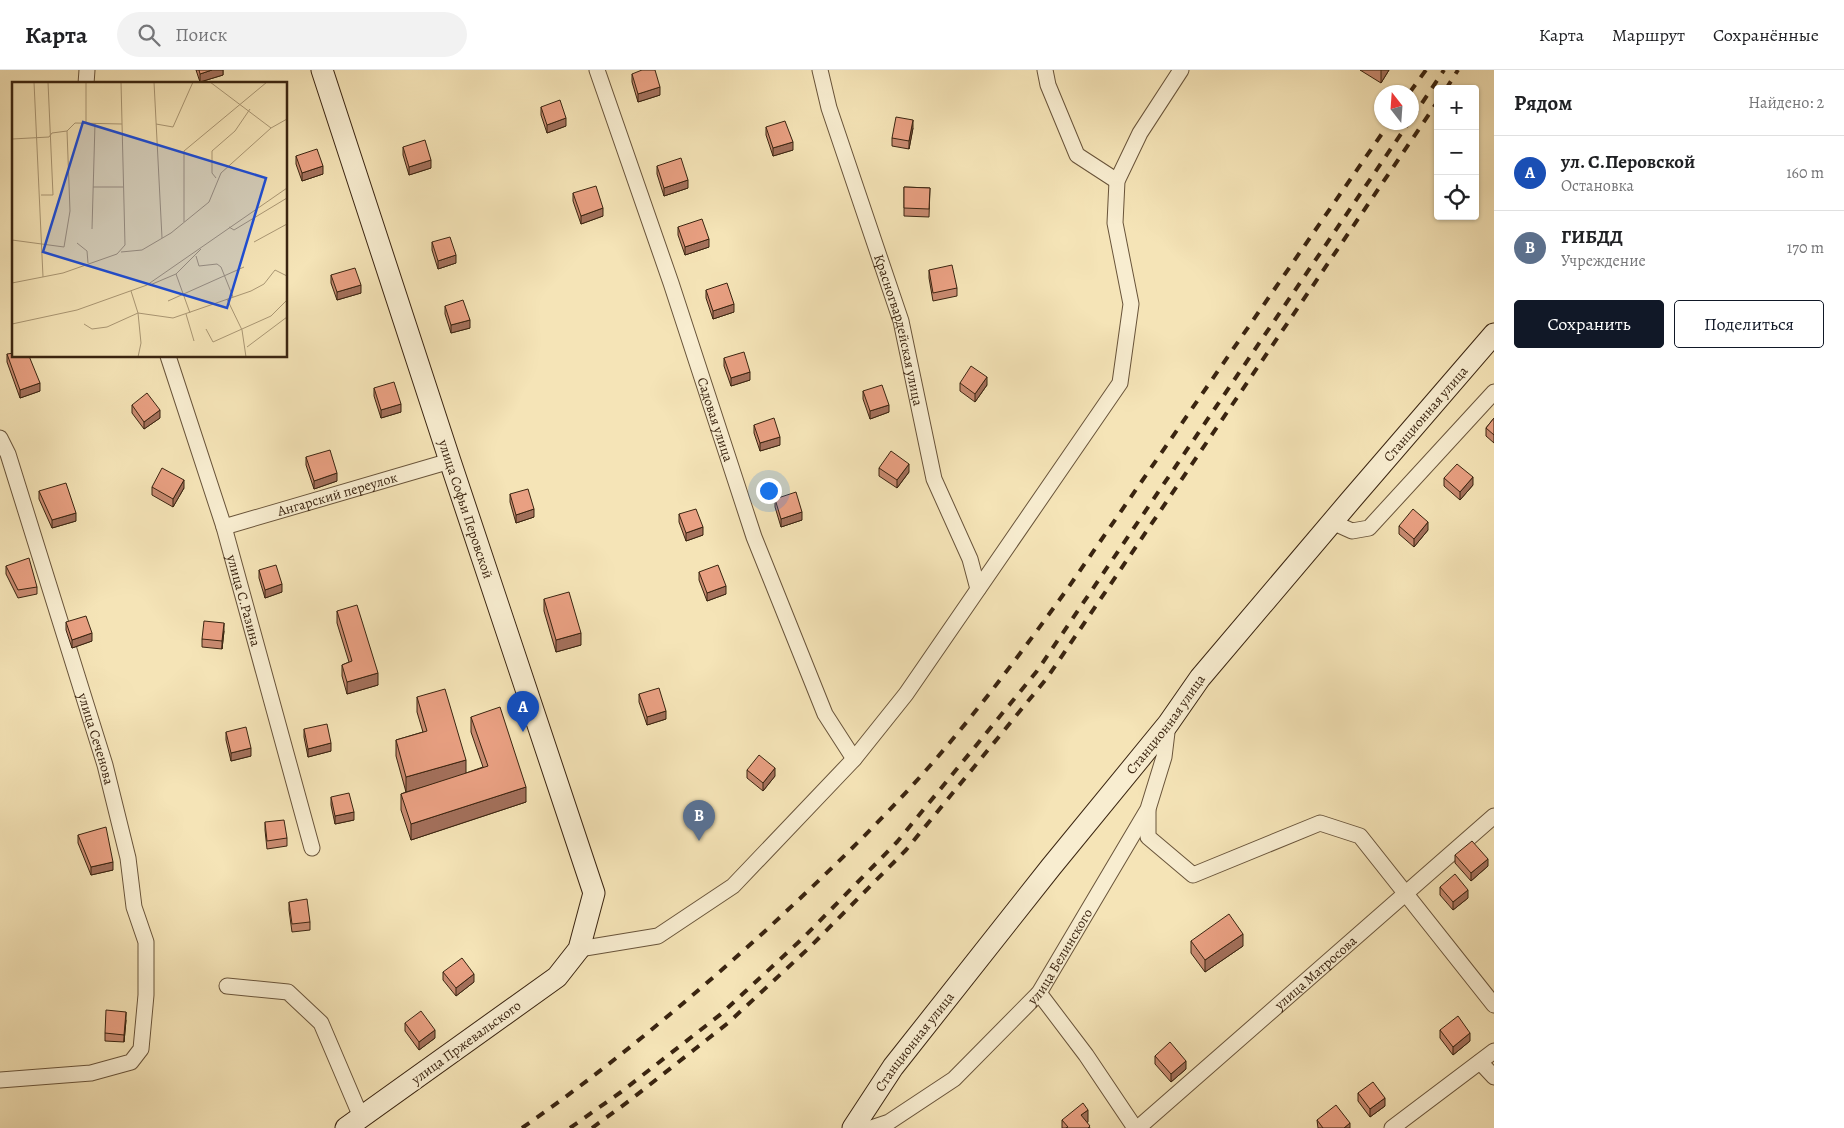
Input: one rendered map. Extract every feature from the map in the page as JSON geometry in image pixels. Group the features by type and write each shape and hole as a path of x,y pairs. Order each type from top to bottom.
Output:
{"main road":[{"name":"улица Софьи Перовской","path":"322,70 594,893 579,949"},
{"name":"Станционная улица","path":"853,1128 899,1059 1051,867 1168,724 1200,678 1494,334"},
{"name":"улица Пржевальского","path":"354,1123 557,976 579,949"}],"street":[{"name":"Садовая улица","path":"597,70 671,283 754,537 825,714 854,759"},
{"name":"Красногвардейская улица","path":"820,70 829,108 902,321 934,479 970,559 978,589"},
{"path":"1045,70 1048,85 1077,155 1117,180"},
{"path":"579,949 658,936 733,886 854,759 906,694 1120,382 1131,304 1115,223 1117,180 1140,133 1181,70"},
{"name":"улица С.Разина","path":"169,358 224,527 312,848"},
{"path":"1332,522 1352,531 1369,528 1494,392"},
{"name":"улица Сеченова","path":"0,438 8,454 102,756 128,858 134,907 146,942 146,995 141,1049 132,1062 91,1072 0,1080"},
{"name":"Ангарский переулок","path":"224,527 450,460"},
{"name":"улица Белинского","path":"872,1128 889,1122 954,1079 1039,993 1148,809 1164,758 1168,724"},
{"path":"1148,809 1148,837 1193,875 1320,823 1360,836 1404,894 1494,1005"},
{"name":"улица Матросова","path":"1137,1128 1494,816"},
{"path":"227,986 288,992 321,1022 354,1123"},
{"path":"1039,993 1086,1055 1137,1128"},
{"path":"1392,1128 1494,1051"},
{"path":"1480,1062 1494,1077"}],"building":[{"path":"199,70 212,70 200,74"},
{"path":"642,70 655,70 660,87 638,94 632,74"},
{"path":"560,100 566,118 547,125 541,107"},
{"path":"896,117 913,120 909,141 892,138"},
{"path":"785,121 793,142 773,148 766,127"},
{"path":"425,140 431,160 409,167 403,147"},
{"path":"317,149 323,166 302,173 296,156"},
{"path":"681,158 688,180 664,188 657,166"},
{"path":"596,186 603,208 581,216 573,193"},
{"path":"904,187 930,188 929,209 904,208"},
{"path":"702,219 709,239 685,247 678,227"},
{"path":"450,237 456,255 438,261 432,242"},
{"path":"952,265 957,288 933,293 929,270"},
{"path":"355,268 361,285 337,292 331,275"},
{"path":"727,283 734,304 713,311 706,290"},
{"path":"463,300 470,320 451,325 445,306"},
{"path":"744,352 750,372 731,378 724,358"},
{"path":"12,353 12,358 30,358 40,383 20,390 7,354"},
{"path":"971,366 987,377 975,394 960,383"},
{"path":"394,382 401,404 381,410 374,388"},
{"path":"882,385 889,405 870,411 863,391"},
{"path":"147,393 160,410 144,422 132,405"},
{"path":"774,418 780,437 760,443 754,425"},
{"path":"1494,418 1494,435 1486,428"},
{"path":"330,450 337,473 314,481 306,457"},
{"path":"891,451 909,464 897,480 879,468"},
{"path":"1457,464 1473,477 1460,492 1444,478"},
{"path":"162,468 184,480 173,499 152,487"},
{"path":"66,483 76,513 52,520 39,491"},
{"path":"528,489 534,509 516,515 510,494"},
{"path":"796,492 802,512 781,519 775,499"},
{"path":"696,509 703,527 686,533 679,514"},
{"path":"1413,509 1428,522 1414,539 1399,526"},
{"path":"29,558 37,587 18,590 6,566"},
{"path":"276,565 282,584 265,590 259,570"},
{"path":"718,565 726,586 707,593 699,572"},
{"path":"569,592 581,633 556,640 544,599"},
{"path":"357,605 378,673 347,682 342,665 352,661 337,611"},
{"path":"86,616 92,633 72,640 66,622"},
{"path":"204,621 224,623 222,641 202,639"},
{"path":"659,688 666,711 647,717 639,694"},
{"path":"445,689 466,760 406,777 396,740 427,731 417,697"},
{"path":"500,707 526,787 411,824 401,794 488,766 471,717"},
{"path":"327,724 331,743 308,749 304,729"},
{"path":"246,727 251,748 231,753 226,732"},
{"path":"759,755 775,768 763,783 747,770"},
{"path":"349,793 354,812 335,816 331,797"},
{"path":"284,820 287,838 267,841 265,822"},
{"path":"106,827 113,862 91,867 78,835"},
{"path":"1472,841 1488,859 1471,873 1455,855"},
{"path":"1455,874 1468,890 1453,902 1440,887"},
{"path":"307,899 310,922 292,924 289,902"},
{"path":"1229,914 1243,934 1205,960 1191,941"},
{"path":"462,958 474,974 456,988 443,972"},
{"path":"106,1010 126,1012 124,1035 105,1033"},
{"path":"421,1011 435,1030 419,1042 405,1023"},
{"path":"1458,1016 1470,1033 1453,1047 1440,1030"},
{"path":"1170,1042 1186,1061 1171,1074 1155,1056"},
{"path":"1373,1082 1385,1098 1370,1109 1358,1093"},
{"path":"1083,1103 1088,1110 1081,1115 1090,1126 1088,1128 1066,1128 1068,1127 1062,1120"},
{"path":"1336,1105 1350,1123 1344,1128 1323,1128 1317,1120"}],"railway":[{"path":"1415,85 1426,70"},
{"path":"1419,108 1444,70"},
{"path":"1449,85 1458,70"},
{"path":"592,1128 728,1023 810,947 906,850 1047,678 1434,107"},
{"path":"522,1128 616,1059 734,959 847,853 928,768 1000,680 1068,588 1384,130"},
{"path":"570,1128 621,1092 721,1014 803,938 897,842 1037,671 1404,130"}],"place":[{"name":"ул. С.Перовской","path":"523,732"},
{"name":"ГИБДД","path":"699,841"}]}
